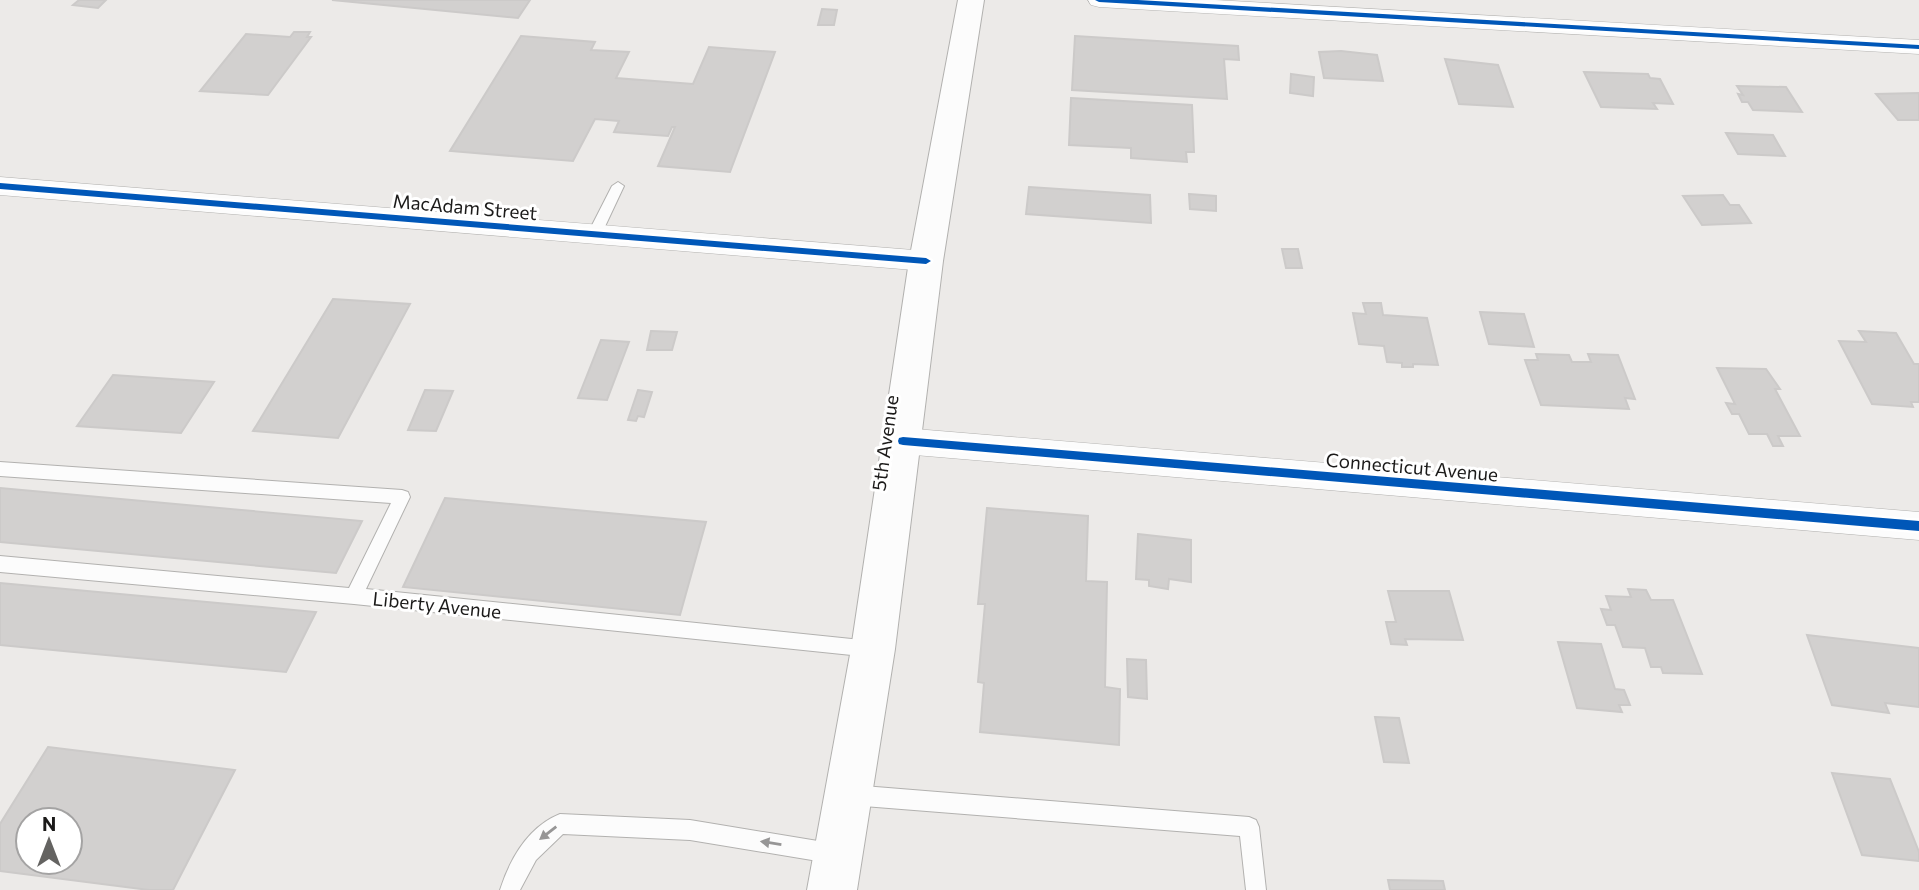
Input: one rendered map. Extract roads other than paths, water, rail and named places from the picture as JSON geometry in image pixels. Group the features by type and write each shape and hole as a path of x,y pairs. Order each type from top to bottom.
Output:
{"main road":[{"name":"5th Avenue","path":"835,872 873,649 926,261 971,0"}],"street":[{"path":"1099,0 1919,47"},
{"name":"MacAdam Street","path":"0,187 926,261"},
{"name":"Connecticut Avenue","path":"903,441 1919,526"}],"lane":[{"path":"594,234 618,186"},
{"path":"0,468 402,497 355,596"},
{"name":"Liberty Avenue","path":"0,564 355,596 873,649"},
{"path":"849,795 1249,827 1256,890"},
{"path":"510,890 516,870 542,835 560,824 690,830 835,872"}]}
